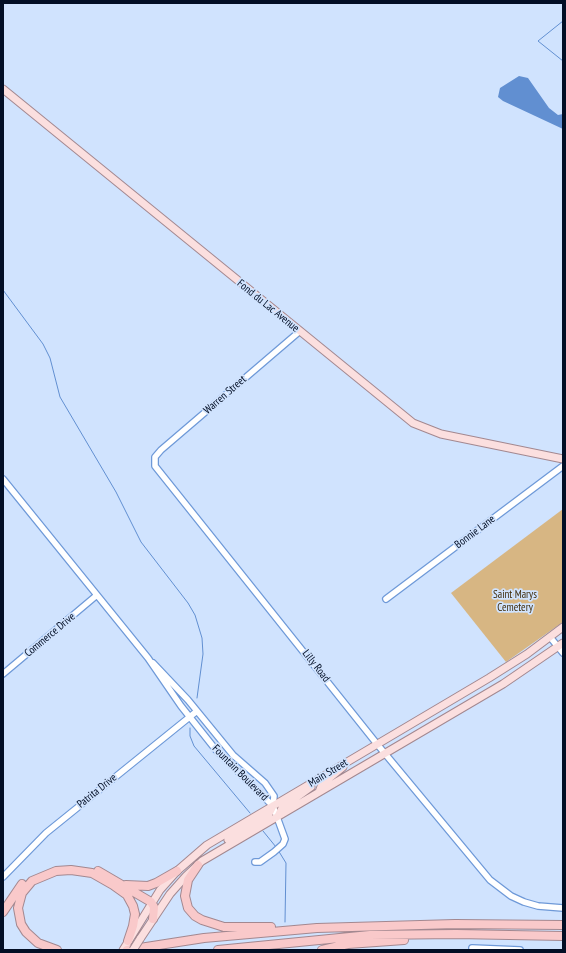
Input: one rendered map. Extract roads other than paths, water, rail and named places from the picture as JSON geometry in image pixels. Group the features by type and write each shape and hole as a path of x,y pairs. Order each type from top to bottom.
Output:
{"highway":[{"path":"200,863 188,880 185,896 188,908 198,918 216,926 230,928 317,928 455,924 563,925"},
{"path":"3,912 26,880 47,868 67,865 86,867 101,872 152,902 154,907 152,919"},
{"path":"57,950 38,943 26,932 21,924 18,908 22,893 32,881 44,874 56,871 71,870 92,874 113,884 127,895 133,906 135,914 134,926 128,941"},
{"path":"122,884 148,886 177,871"},
{"path":"127,950 204,938 317,928"},
{"path":"322,950 348,944 425,939 456,934"},
{"path":"218,950 370,935 456,934 563,936"}],"main road":[{"name":"Fond du Lac Avenue","path":"3,89 235,280 416,425 441,434 563,459"},
{"name":"Main Street","path":"123,950 152,902 177,871 207,845 527,654 563,627"},
{"name":"Main Street","path":"133,950 152,919 179,882 200,863 480,698 560,645"},
{"path":"473,687 480,698"},
{"path":"319,792 322,784 340,770 348,760"},
{"path":"278,816 282,808 300,796 318,779"},
{"path":"200,863 211,850 269,814 273,806"}],"street":[{"name":"Warren Street","path":"154,462 155,457 161,450 300,331"},
{"name":"Lilly Road","path":"154,462 155,466 171,488 377,744 495,885 512,896 538,906 563,908"},
{"name":"Bonnie Lane","path":"386,599 563,466"},
{"name":"Fountain Boulevard","path":"3,479 148,658 162,671 233,755 265,783 274,796 273,806"},
{"name":"Commerce Drive","path":"3,674 97,595"},
{"path":"550,637 560,645 563,653"},
{"name":"Fountain Boulevard","path":"148,658 158,675 189,717 222,756 254,785 273,806"},
{"name":"Patrita Drive","path":"3,877 46,833 197,711"},
{"path":"255,862 260,862 274,852 281,846 285,839 278,816 273,806"},
{"path":"472,948 520,950"}],"water":[{"path":"519,76 528,78 549,108 558,115 563,114 563,129 503,101 498,97 500,88"}],"waterway":[{"path":"563,21 538,41 563,61"},
{"path":"3,290 43,344 50,358 60,397 116,492 141,542 188,603 195,615 202,638 203,654 197,698"},
{"path":"190,728 190,736 194,746 250,813"},
{"path":"263,831 276,847"},
{"path":"278,850 286,863 285,922"}],"park label":[{"name":"Saint Marys Cemetery","path":"515,601"}]}
